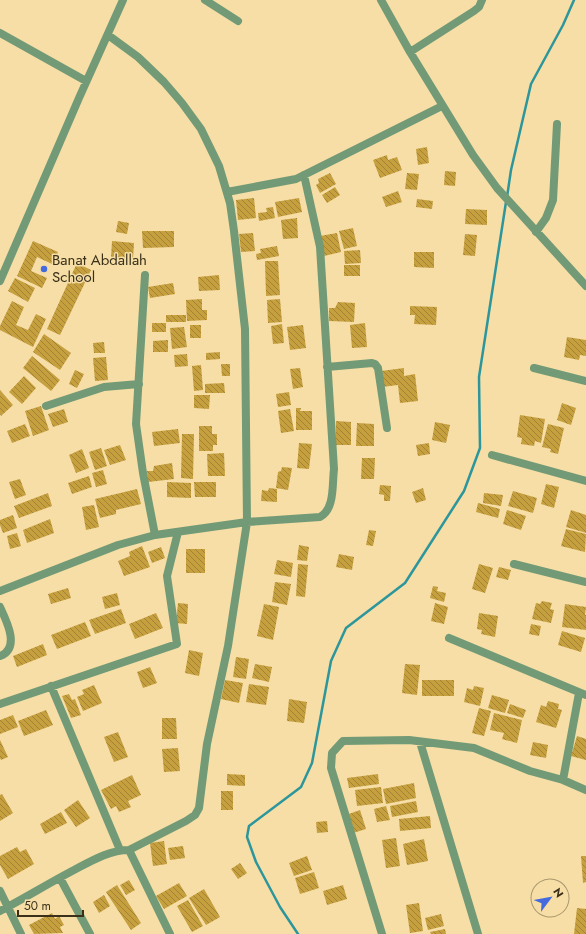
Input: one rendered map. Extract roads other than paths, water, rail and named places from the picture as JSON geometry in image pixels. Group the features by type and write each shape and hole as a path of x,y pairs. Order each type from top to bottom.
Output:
{"street":[{"path":"0,281 123,0"},
{"path":"205,0 238,21"},
{"path":"381,0 410,52 472,155 497,188 586,286"},
{"path":"410,52 474,11 482,0"},
{"path":"0,33 86,82"},
{"path":"4,909 91,862 110,853 120,850 129,850 195,815 199,808 207,744 228,646 247,522 245,329 234,231 227,192 219,166 201,129 182,103 164,82 138,57 108,35"},
{"path":"227,192 296,179 442,106"},
{"path":"536,232 546,218 553,200 557,124"},
{"path":"0,591 118,545 155,535 247,522 320,517 324,515 329,508 334,469 320,247 304,175"},
{"path":"145,275 136,424 143,473 155,535"},
{"path":"327,367 375,364 378,368 388,428"},
{"path":"534,368 586,381"},
{"path":"46,406 104,387 139,384"},
{"path":"492,456 586,481"},
{"path":"0,704 177,644 167,576 178,532"},
{"path":"514,564 586,582"},
{"path":"0,607 10,630 11,643 8,650 0,656"},
{"path":"450,638 583,694 563,780"},
{"path":"51,686 120,850"},
{"path":"382,934 331,768 332,753 343,741 409,740 474,748 530,771 563,780 586,790"},
{"path":"420,742 478,934"},
{"path":"129,850 170,934"},
{"path":"60,878 90,934"},
{"path":"0,891 4,909 21,934"}],"waterway":[{"path":"507,197 511,170 531,84 563,25 574,0"},
{"path":"298,934 280,907 256,862 247,837 249,826 301,787 312,763 331,661 346,628 405,583 464,491 480,448 479,377 506,202"}],"place":[{"name":"Banat Abdallah School","path":"44,269"}]}
